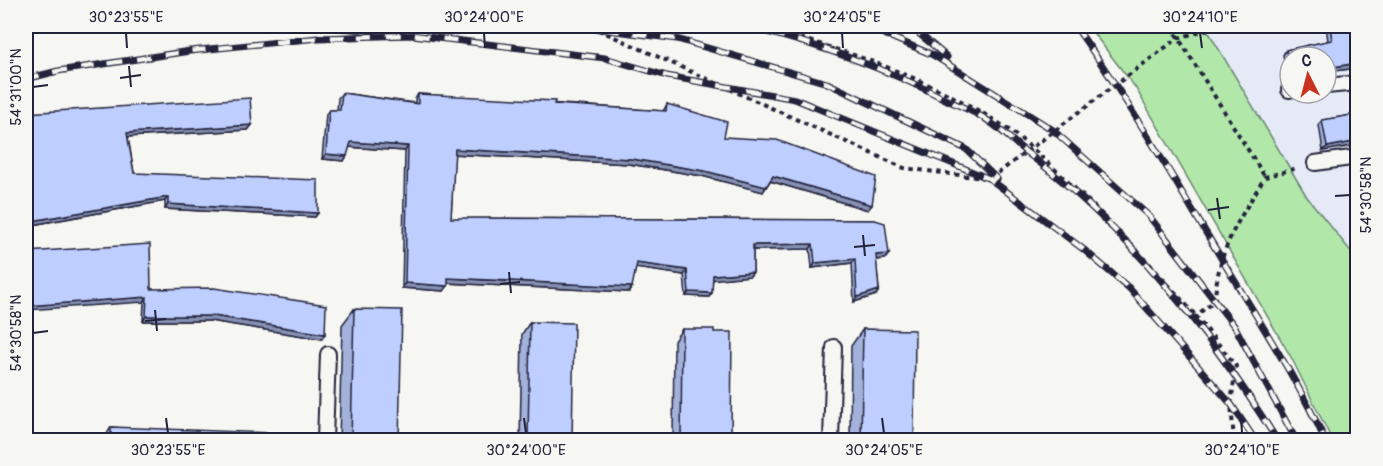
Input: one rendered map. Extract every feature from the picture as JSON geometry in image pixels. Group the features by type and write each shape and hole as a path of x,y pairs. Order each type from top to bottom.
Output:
{"lane":[{"path":"1338,85 1358,83"},
{"path":"1315,163 1358,157"},
{"path":"831,441 834,347"},
{"path":"325,441 328,354"}],"path":[{"path":"590,26 904,168 990,179 1178,38 1219,26"},
{"path":"757,26 833,47 921,81 998,122 1032,147 1121,231 1196,316 1236,366 1231,404 1234,441"},
{"path":"1170,26 1265,177"},
{"path":"1196,316 1215,300 1221,256 1235,224 1265,177 1315,163"}],"shaded area":[{"path":"1205,26 1357,26 1357,259 1307,197"}],"green space":[{"path":"1088,26 1205,26 1307,197 1357,259 1357,440 1332,440 1292,359 1135,87"}],"building":[{"path":"1330,26 1358,26 1358,63 1338,66 1338,45 1309,45 1332,40"},
{"path":"342,93 418,104 418,94 555,101 554,104 666,111 667,104 727,122 724,137 777,140 876,177 872,205 773,176 766,187 705,171 632,159 455,149 451,218 875,220 885,223 889,254 876,255 879,290 857,297 855,259 815,263 813,244 753,245 753,272 713,275 712,293 689,292 687,270 637,263 632,287 448,278 448,286 405,283 408,146 351,142 347,156 326,154 329,110 340,110"},
{"path":"250,98 252,125 127,133 134,173 318,180 318,213 168,204 168,197 26,222 26,113"},
{"path":"1358,114 1358,141 1327,147 1322,120"},
{"path":"150,244 151,289 214,288 326,305 325,334 214,316 146,316 147,297 26,306 26,252"},
{"path":"354,309 402,310 399,441 351,441"},
{"path":"530,322 574,323 572,441 528,441"},
{"path":"682,329 714,329 714,332 732,332 731,441 681,441"},
{"path":"863,329 915,330 914,441 861,441"},
{"path":"111,427 273,433 273,441 111,441"}],"railway":[{"path":"324,26 372,31"},
{"path":"578,26 677,39 827,83 966,149 997,179"},
{"path":"743,26 796,40 872,66 972,112 997,127 1064,182 1133,249 1165,284 1224,360 1277,440"},
{"path":"865,26 933,55 1053,130 1149,216 1235,327 1296,440"},
{"path":"910,26 947,57"},
{"path":"1075,26 1114,82 1168,169 1289,371 1325,440"},
{"path":"26,79 58,71 190,51 318,38 412,35 605,58 667,76 795,99 990,179 1083,249 1129,288 1231,404 1255,440"}]}
